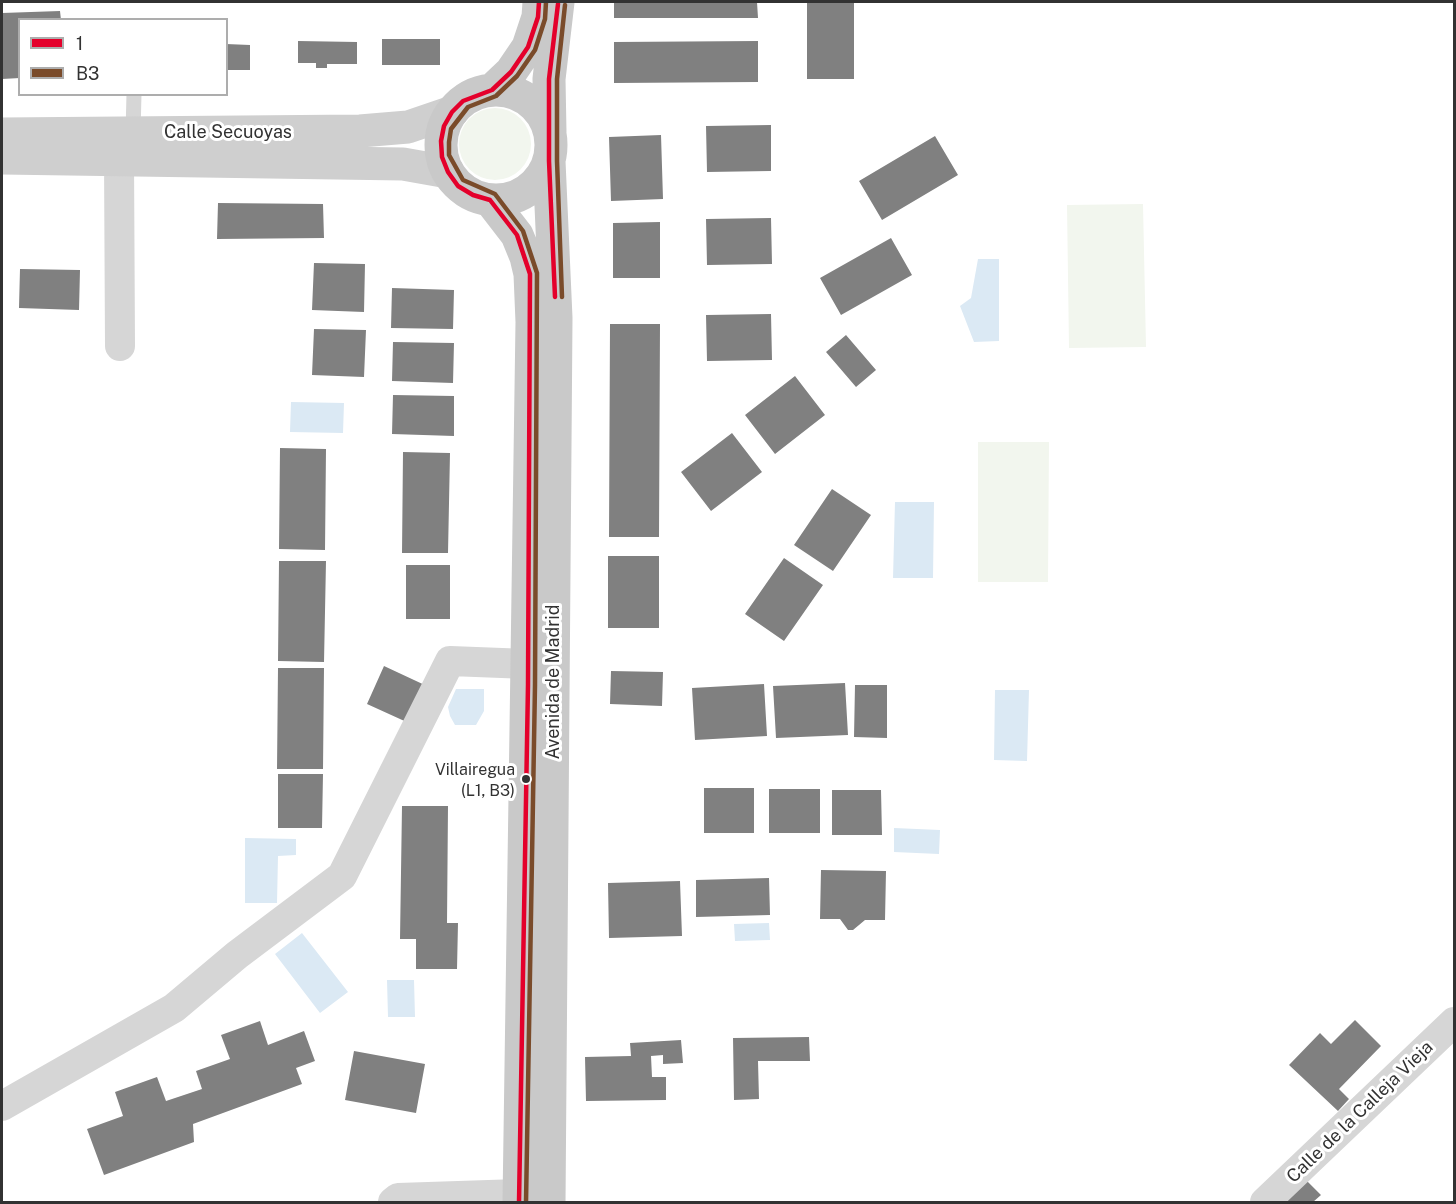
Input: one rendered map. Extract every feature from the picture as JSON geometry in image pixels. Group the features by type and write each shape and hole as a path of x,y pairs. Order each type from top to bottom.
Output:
{"main road":[{"path":"492,90 511,72 528,47 538,16 538,2"},
{"name":"Avenida de Madrid","path":"529,1200 556,318 549,146 549,79 558,2"},
{"path":"492,90 507,91 528,101 544,117 549,146 540,178 526,191 509,199 490,200 473,195 458,186 447,172 442,157 441,141 444,126 452,112 469,97 492,90"},
{"name":"Calle Secuoyas","path":"2,158 126,145 408,127 452,112"},
{"name":"Calle Secuoyas","path":"2,134 403,164 447,172"},
{"name":"Avenida de Madrid","path":"490,200 517,235 530,274 529,1200"}],"street":[{"path":"120,346 126,145"},
{"path":"2,1106 174,1008 237,956 342,876 450,661 528,664"},
{"name":"Calle de la Calleja Vieja","path":"1265,1203 1455,1022"},
{"path":"393,1203 398,1198 529,1200"}],"lane":[{"path":"126,145 134,96"}],"shaded area":[{"path":"495,108 515,114 525,124 531,144 525,164 515,174 495,180 475,174 465,164 459,144 465,124 475,114"},
{"path":"1143,204 1146,347 1069,348 1067,205"},
{"path":"978,259 999,259 999,341 974,342 960,306 971,298"},
{"path":"291,402 344,403 343,433 290,432"},
{"path":"978,442 1049,442 1048,582 978,582"},
{"path":"895,502 934,502 933,578 893,578"},
{"path":"456,689 484,689 484,711 476,725 455,725 450,716 448,707"},
{"path":"995,690 1029,690 1027,761 994,760"},
{"path":"894,828 940,830 939,854 894,852"},
{"path":"245,838 296,839 296,855 278,856 277,903 245,903"},
{"path":"769,923 770,940 735,941 734,924"},
{"path":"302,933 348,992 320,1013 275,954"},
{"path":"387,980 414,980 415,1017 388,1017"}],"building":[{"path":"614,2 757,2 758,18 614,18"},
{"path":"807,2 854,2 854,79 807,79"},
{"path":"60,11 61,18 18,18 18,78 2,79 2,13"},
{"path":"382,39 440,39 440,65 382,65"},
{"path":"298,41 357,42 357,64 327,64 327,68 316,68 316,63 298,63"},
{"path":"758,41 758,82 614,83 614,42"},
{"path":"228,44 250,45 250,70 228,70"},
{"path":"771,125 771,171 707,172 706,126"},
{"path":"661,135 663,199 611,201 609,137"},
{"path":"935,136 958,175 882,220 859,181"},
{"path":"218,203 323,204 324,238 217,239"},
{"path":"771,218 772,264 707,265 706,219"},
{"path":"660,222 660,278 613,278 613,223"},
{"path":"891,238 912,275 841,315 820,278"},
{"path":"314,263 365,264 364,312 312,310"},
{"path":"20,269 80,270 79,310 19,308"},
{"path":"392,288 454,290 453,329 391,328"},
{"path":"771,314 772,360 707,361 706,315"},
{"path":"610,324 660,324 659,537 609,537"},
{"path":"314,329 366,330 364,377 312,375"},
{"path":"846,335 876,370 856,387 826,352"},
{"path":"393,342 454,343 453,383 392,381"},
{"path":"795,376 825,415 775,454 745,415"},
{"path":"393,395 454,396 454,436 392,434"},
{"path":"732,433 762,472 711,511 681,472"},
{"path":"280,448 326,449 325,550 279,549"},
{"path":"403,452 450,453 448,553 402,553"},
{"path":"832,489 871,515 833,571 794,545"},
{"path":"608,556 659,556 659,628 608,628"},
{"path":"784,558 823,585 784,641 745,614"},
{"path":"279,561 326,561 324,662 278,661"},
{"path":"406,565 450,565 450,619 406,619"},
{"path":"384,666 429,687 411,724 367,704"},
{"path":"278,668 324,668 323,769 277,769"},
{"path":"611,671 663,672 662,706 610,704"},
{"path":"845,683 848,735 776,738 773,686"},
{"path":"764,684 767,736 695,740 692,688"},
{"path":"855,685 887,685 887,738 854,737"},
{"path":"278,774 323,774 322,828 278,828"},
{"path":"704,788 754,788 754,833 704,833"},
{"path":"769,789 820,789 820,833 769,833"},
{"path":"832,790 881,790 882,835 832,835"},
{"path":"402,806 448,806 447,923 458,923 457,969 416,969 416,939 400,939"},
{"path":"821,870 886,871 885,920 865,920 853,930 848,930 840,919 820,919"},
{"path":"769,878 770,915 696,917 696,880"},
{"path":"680,881 682,936 609,938 608,883"},
{"path":"1355,1020 1381,1046 1339,1089 1349,1099 1338,1111 1289,1065 1320,1033 1331,1044"},
{"path":"260,1021 268,1045 304,1031 315,1061 296,1068 302,1084 193,1124 194,1142 104,1175 87,1129 123,1116 115,1092 157,1077 166,1101 202,1089 196,1071 230,1059 221,1035"},
{"path":"809,1037 810,1061 758,1061 759,1099 734,1100 733,1038"},
{"path":"681,1040 683,1063 663,1064 663,1055 651,1056 652,1077 666,1077 666,1100 586,1101 585,1057 631,1056 630,1043"},
{"path":"354,1051 425,1064 416,1113 345,1100"},
{"path":"1307,1181 1321,1195 1313,1202 1286,1202"}],"transit line":[{"name":"1","path":"519,1202 528,685 530,274 517,235 490,200 473,195 458,186 448,172 442,157 441,141 444,126 452,112 463,101 492,90 511,72 528,47 538,17 539,2"},
{"name":"B3","path":"526,1202 535,685 537,273 523,231 495,194 463,180 449,155 449,142 451,129 468,107 496,96 517,76 535,50 545,19 546,2"},
{"name":"1","path":"555,297 549,161 549,79 558,4"},
{"name":"B3","path":"562,297 557,161 557,79 565,5"}],"place":[{"name":"Villairegua (L1, B3)","path":"526,779"}]}
